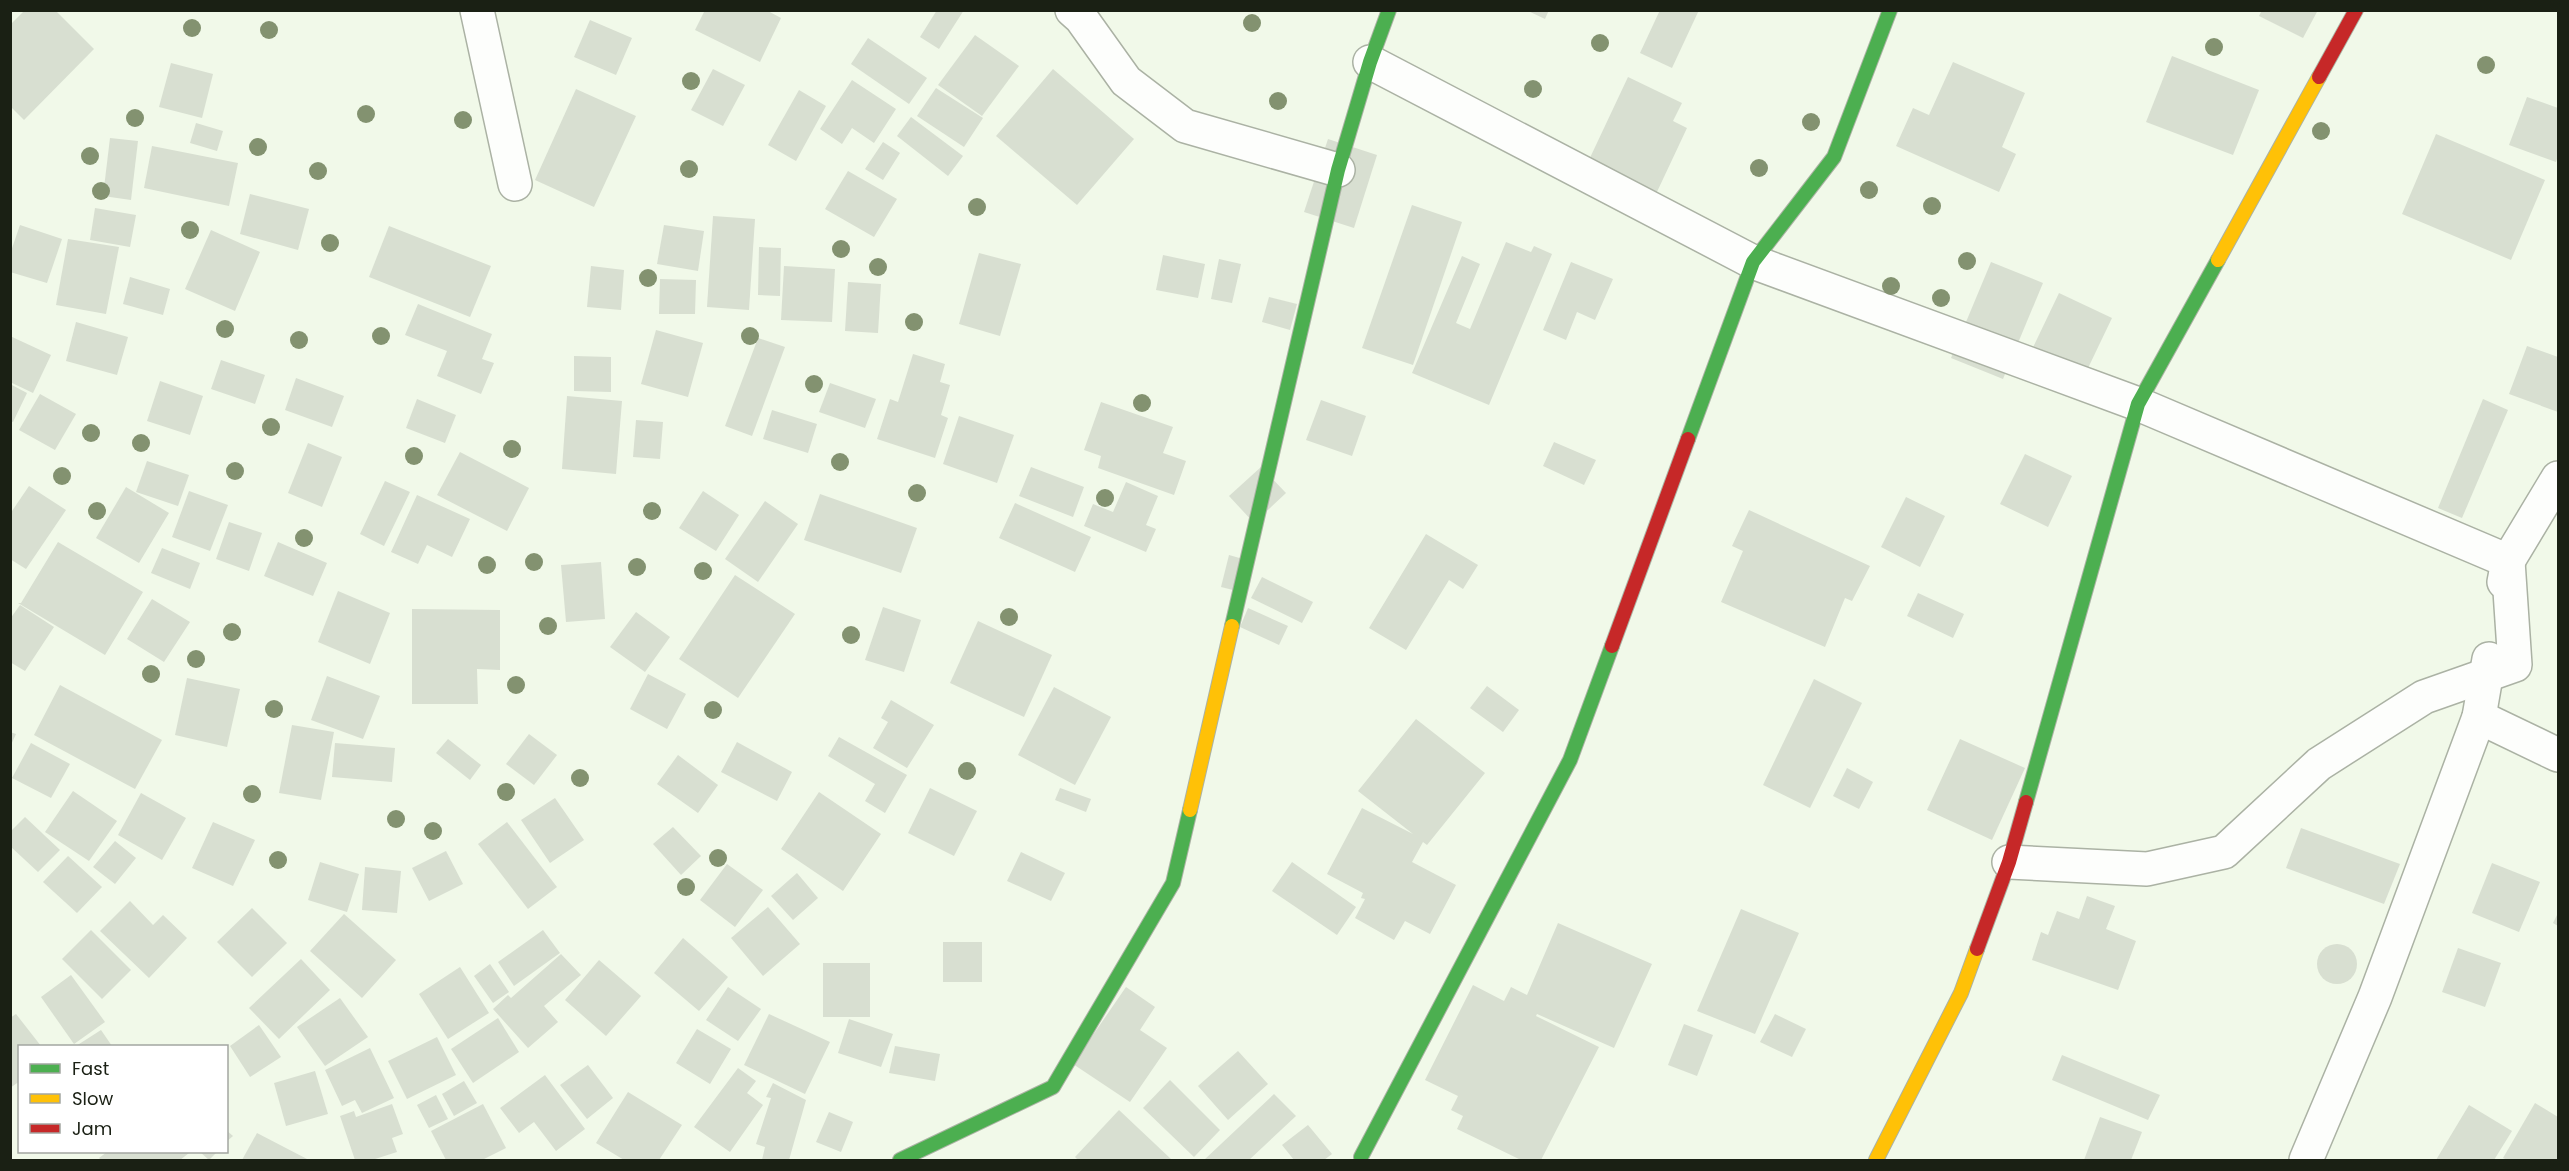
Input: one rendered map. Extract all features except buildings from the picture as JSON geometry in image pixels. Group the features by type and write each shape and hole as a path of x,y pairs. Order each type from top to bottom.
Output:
{"street":[{"path":"477,10 515,184"},
{"path":"1072,10 1081,18 1126,81 1185,126 1338,170"},
{"path":"900,1161 1053,1086 1173,883 1338,170 1370,62 1389,10"},
{"path":"1361,1157 1570,760 1753,262 1834,157 1890,10"},
{"path":"1876,1161 1961,993 2009,862 2138,404 2356,10"},
{"path":"1370,62 1753,262 2138,404 2508,561"},
{"path":"2306,1161 2376,997 2479,717 2508,561 2559,478"},
{"path":"2009,862 2147,869 2224,852 2319,764 2424,698 2514,665 2508,561"},
{"path":"2479,717 2559,755"}],"traffic: fast":[{"path":"1232,626 1338,170 1370,62 1389,10"},
{"path":"1688,439 1753,262 1834,157 1890,10"},
{"path":"2026,802 2138,404 2218,260"},
{"path":"1361,1157 1570,760 1612,646"},
{"path":"900,1160 1053,1087 1173,883 1190,810"}],"traffic: slow":[{"path":"2218,260 2319,77"},
{"path":"1190,810 1232,626"},
{"path":"1876,1160 1961,993 1977,949"}],"traffic: jam":[{"path":"2319,77 2356,10"},
{"path":"1612,646 1688,439"},
{"path":"1977,949 2009,862 2026,802"}]}
